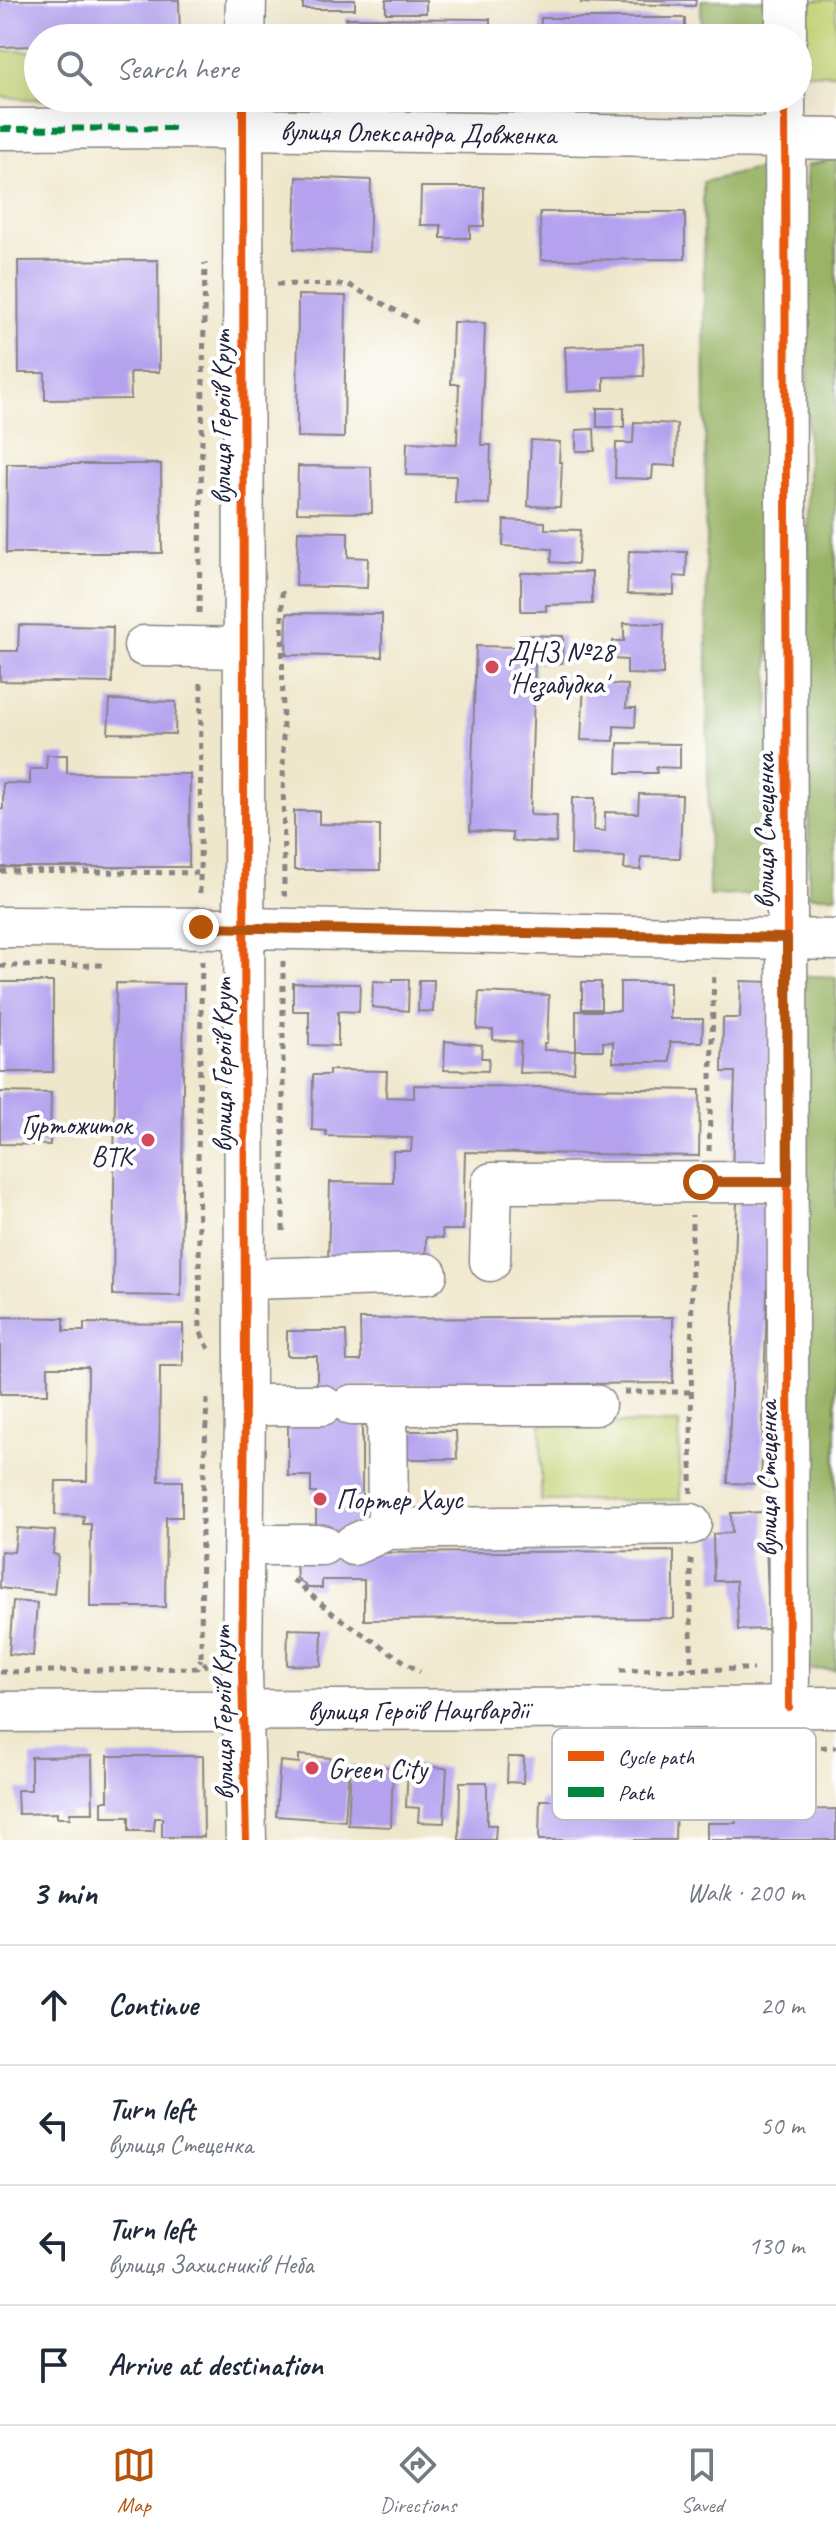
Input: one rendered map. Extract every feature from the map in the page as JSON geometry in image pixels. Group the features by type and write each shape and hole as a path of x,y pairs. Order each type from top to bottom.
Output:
{"street":[{"path":"245,24 246,0"},
{"path":"786,0 786,24"},
{"name":"вулиця Стеценка","path":"785,112 789,1707"},
{"name":"вулиця Олександра Довженка","path":"0,129 179,128 243,114 836,139"},
{"name":"вулиця Героїв Крут","path":"243,114 243,1712 246,1840"},
{"path":"144,646 243,648"},
{"path":"0,927 243,928 836,940"},
{"path":"490,1261 492,1183 788,1182"},
{"path":"245,1279 427,1274"},
{"path":"245,1405 595,1405"},
{"path":"354,1405 354,1540"},
{"path":"244,1545 691,1524"},
{"name":"вулиця Героїв Нацгвардії","path":"0,1712 836,1707"}],"path":[{"path":"200,893 203,705 199,519 206,255"},
{"path":"264,283 349,285 418,323"},
{"path":"281,580 284,894"},
{"path":"0,871 199,873"},
{"path":"202,957 198,1158 200,1331 209,1349 209,1364"},
{"path":"691,1670 691,1218 709,1151 714,971"},
{"path":"595,1405 595,1392 691,1392"},
{"path":"0,1672 197,1668 201,1659 207,1395"},
{"path":"291,1577 336,1616 420,1672"},
{"path":"201,1659 210,1670"}],"green space":[{"path":"701,0 786,0 786,24 701,24"},
{"path":"806,0 836,0 836,74 812,73 812,24 806,24"},
{"path":"0,51 24,51 24,99 0,97"},
{"path":"836,159 836,896 809,896 807,165"},
{"path":"765,167 770,894 709,896 703,182"},
{"path":"787,975 836,977 836,1670 789,1669"},
{"path":"679,1423 680,1500 541,1501 541,1424"}],"building":[{"path":"0,0 179,0 180,24 24,24 24,46 0,47"},
{"path":"303,0 355,0 355,9 303,9"},
{"path":"386,0 426,0 426,13 386,13"},
{"path":"581,0 696,0 695,6 581,3"},
{"path":"346,18 490,19 490,24 346,24"},
{"path":"541,18 685,18 685,24 541,24"},
{"path":"297,177 371,180 369,252 294,249"},
{"path":"421,187 484,187 484,226 470,226 470,238 441,238 441,225 420,225"},
{"path":"540,212 685,212 685,259 541,260"},
{"path":"158,260 159,372 130,372 131,399 45,400 45,373 19,373 18,261"},
{"path":"298,295 346,296 344,438 297,437"},
{"path":"453,322 485,323 481,445 491,445 489,504 455,503 456,476 406,475 407,442 457,444 459,384 451,384"},
{"path":"643,344 644,376 604,377 604,390 567,392 565,347"},
{"path":"597,408 624,408 624,427 597,427"},
{"path":"634,422 677,424 676,466 653,465 652,479 615,478 616,443 633,443"},
{"path":"594,429 595,451 576,451 576,430"},
{"path":"531,440 560,442 560,507 528,506"},
{"path":"7,464 161,464 162,553 6,553"},
{"path":"298,466 371,467 372,513 297,512"},
{"path":"504,520 545,522 545,529 580,530 578,564 551,562 552,549 503,546"},
{"path":"298,531 348,532 348,557 368,558 367,588 296,586"},
{"path":"629,551 687,552 686,577 674,576 674,595 627,594"},
{"path":"592,572 592,604 546,605 546,611 521,611 521,573"},
{"path":"287,613 382,614 382,657 286,655"},
{"path":"624,623 664,624 663,675 627,674 627,660 612,659 613,641 624,641"},
{"path":"19,625 113,627 112,683 0,681 0,651 18,651"},
{"path":"520,635 563,636 562,663 535,663 530,815 557,816 556,843 512,841 512,833 470,831 476,646 519,647"},
{"path":"584,683 628,685 626,708 636,708 635,727 614,726 614,741 581,740"},
{"path":"110,700 176,702 175,734 108,733"},
{"path":"618,743 680,744 680,768 656,767 657,773 617,773"},
{"path":"47,755 67,755 67,773 190,774 189,867 0,867 3,783 30,784 30,769 46,769"},
{"path":"639,794 682,795 680,858 641,857 641,870 624,869 625,857 571,855 572,798 595,798 594,830 605,831 605,812 638,813"},
{"path":"294,811 319,811 319,824 380,825 380,870 294,870"},
{"path":"393,979 409,979 408,1011 372,1007 373,981 393,982"},
{"path":"419,980 434,980 433,1012 418,1011"},
{"path":"741,981 771,982 767,1176 732,1175 735,1072 722,1072 723,1018 740,1018"},
{"path":"0,982 53,982 53,1072 0,1072"},
{"path":"582,982 601,982 601,1009 582,1009"},
{"path":"620,982 670,982 670,1019 703,1019 702,1042 670,1042 670,1062 613,1062 613,1042 603,1042 603,1050 576,1050 576,1011 620,1011"},
{"name":"Гуртожиток ВТК","path":"116,983 184,984 181,1296 113,1295"},
{"path":"293,983 360,984 359,1012 338,1011 338,1046 309,1045 309,1011 293,1011"},
{"path":"479,992 549,995 544,1050 575,1051 574,1072 519,1073 521,1042 493,1040 493,1030 477,1029"},
{"path":"445,1041 482,1045 481,1058 489,1058 488,1071 444,1070"},
{"path":"329,1070 387,1071 386,1097 414,1098 414,1085 700,1090 699,1156 465,1152 463,1230 442,1230 443,1238 426,1237 426,1266 328,1264 330,1182 393,1183 393,1151 411,1151 412,1138 326,1136 326,1131 312,1130 313,1075 329,1075"},
{"path":"0,1092 51,1093 50,1145 0,1144"},
{"path":"737,1201 770,1202 761,1484 728,1483"},
{"path":"0,1317 64,1318 64,1331 84,1331 84,1323 183,1324 183,1366 160,1366 159,1481 182,1481 182,1517 166,1517 165,1607 90,1607 91,1524 83,1524 84,1516 55,1515 56,1481 87,1481 88,1367 48,1367 48,1394 0,1394"},
{"path":"673,1317 673,1383 352,1386 362,1412 362,1529 353,1553 674,1551 674,1618 364,1620 364,1580 322,1580 322,1588 308,1588 297,1578 296,1563 316,1529 316,1493 311,1493 311,1476 288,1476 288,1413 317,1385 317,1356 287,1356 287,1331 346,1331 347,1361 361,1361 360,1319"},
{"path":"405,1431 456,1431 457,1459 405,1459"},
{"path":"765,1512 769,1629 738,1630 736,1581 714,1581 713,1534 732,1533 731,1513"},
{"path":"17,1528 55,1531 53,1554 58,1555 54,1594 0,1588 1,1551 14,1552"},
{"path":"13,1601 37,1603 33,1656 9,1654"},
{"path":"288,1629 322,1630 321,1666 287,1665"},
{"path":"299,1755 331,1758 330,1764 349,1765 345,1821 276,1816 280,1761 299,1763"},
{"path":"92,1756 93,1813 70,1813 70,1818 57,1818 57,1813 18,1814 17,1790 31,1790 31,1757"},
{"path":"108,1756 203,1756 204,1837 162,1837 162,1818 154,1818 154,1831 129,1831 129,1817 102,1817 102,1801 108,1801"},
{"path":"508,1757 524,1757 523,1783 507,1782"},
{"path":"351,1766 393,1767 391,1827 348,1825"},
{"path":"408,1766 447,1768 444,1823 418,1822 419,1808 406,1807"},
{"path":"460,1782 487,1782 487,1825 496,1825 495,1840 459,1840"},
{"path":"540,1800 552,1800 552,1820 676,1820 675,1840 539,1840"},
{"path":"816,1809 836,1809 836,1840 707,1840 707,1823 816,1820"}],"marked path":[{"path":"0,129 179,128"}],"cycle path":[{"path":"243,112 245,1405 242,1672 246,1840"},
{"path":"785,112 789,1707"}],"place":[{"name":"ДНЗ №28 'Незабудка'","path":"492,667"},
{"name":"Гуртожиток ВТК","path":"148,1140"},
{"name":"Портер Хаус","path":"320,1499"},
{"name":"Green City","path":"312,1768"}],"route":[{"path":"201,927 787,938 788,1182 701,1182"}]}
